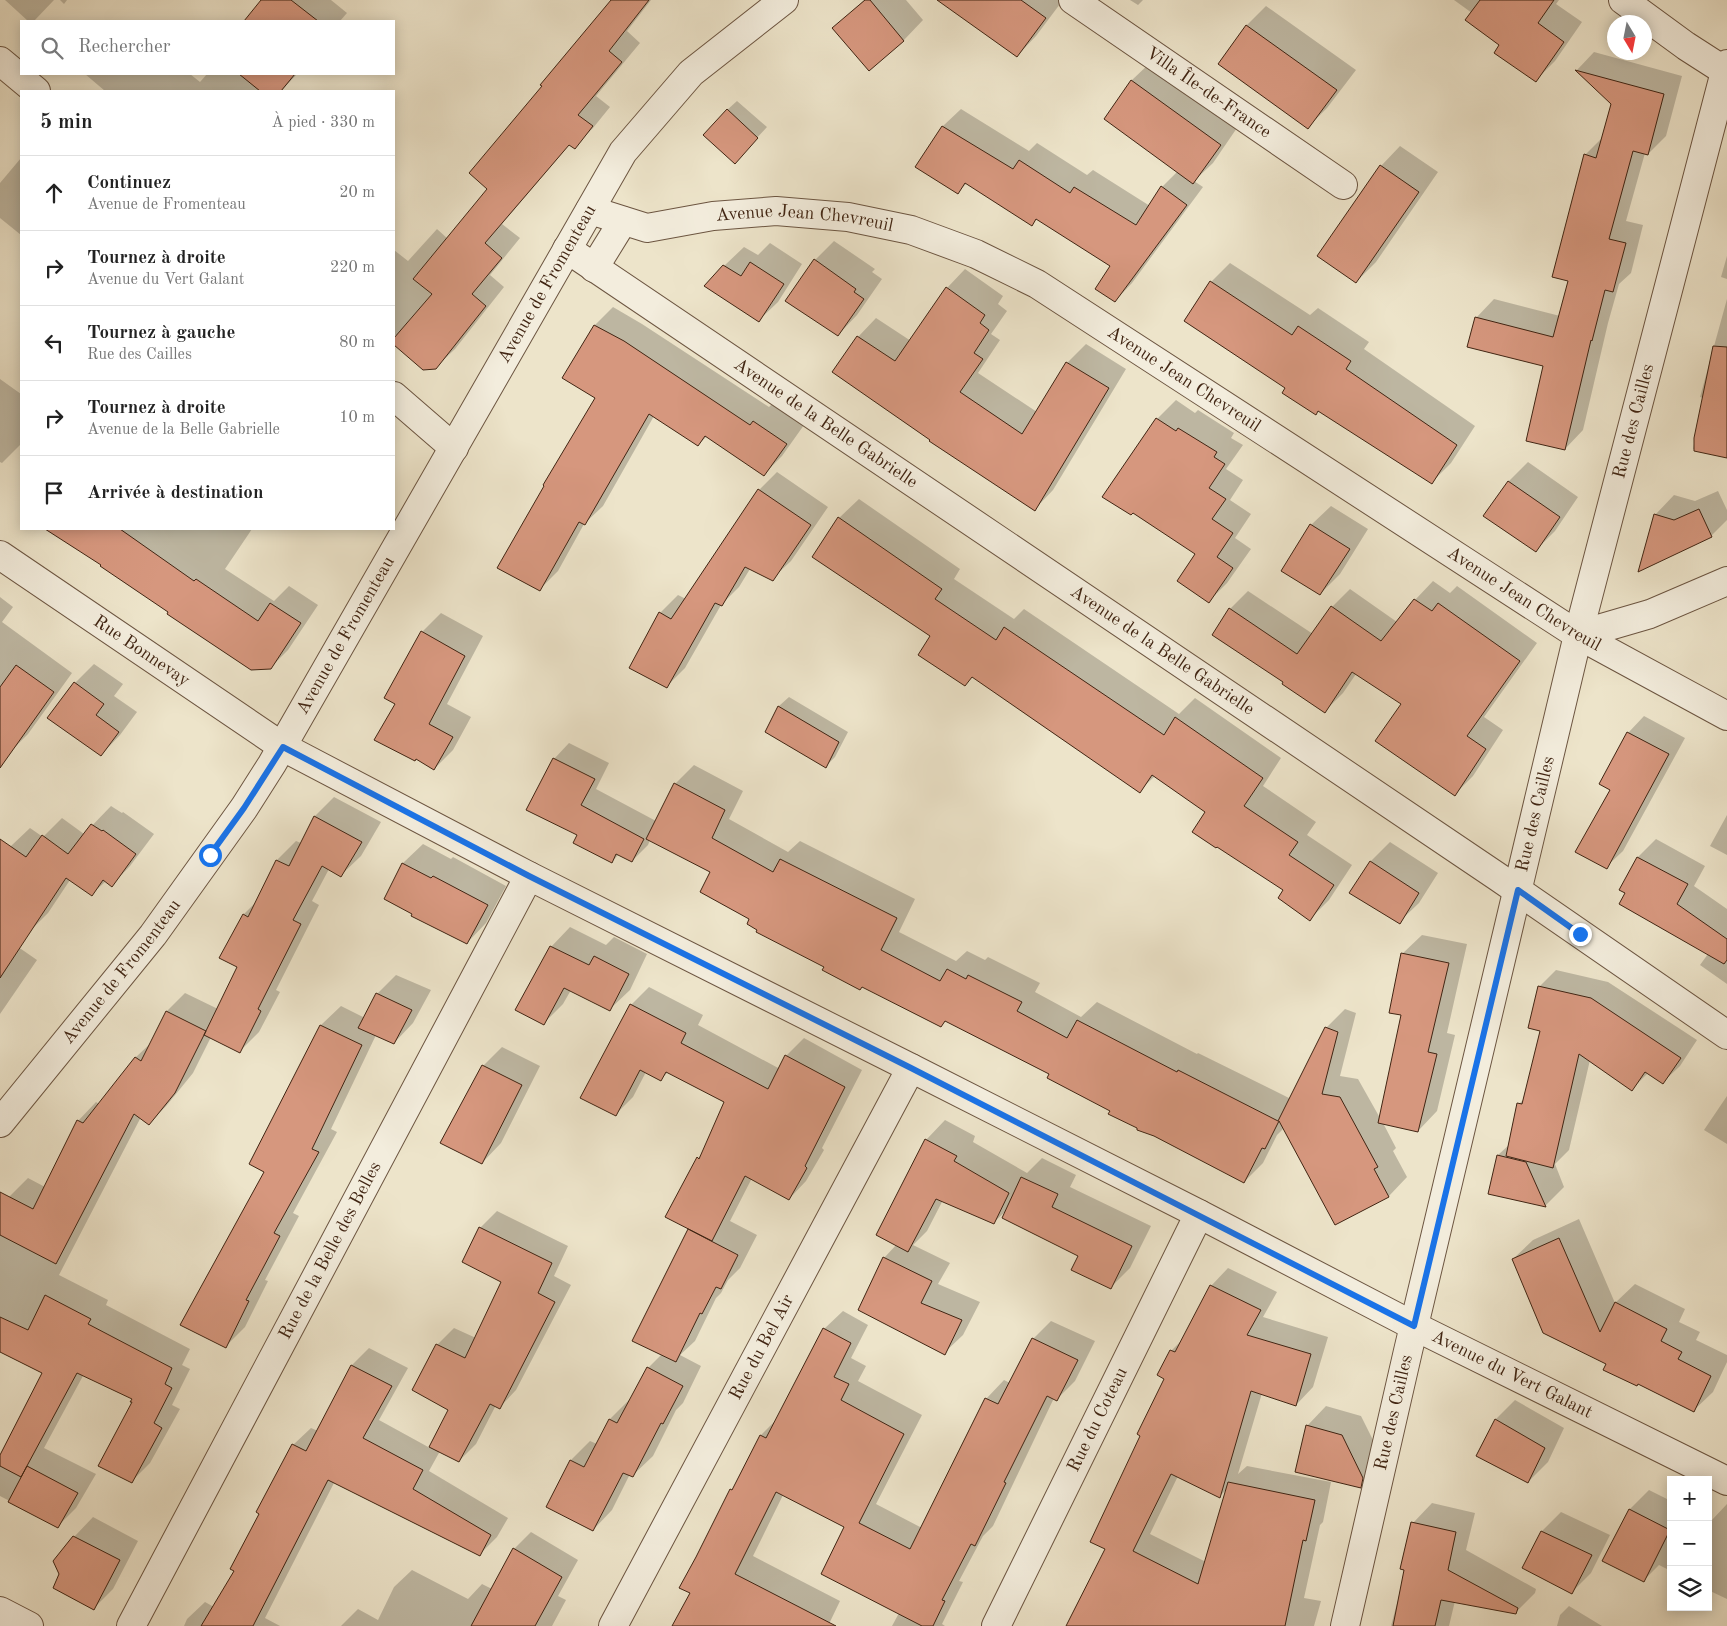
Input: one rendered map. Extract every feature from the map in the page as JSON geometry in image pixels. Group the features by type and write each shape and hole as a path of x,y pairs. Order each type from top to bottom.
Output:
{"street":[{"name":"Avenue de Fromenteau","path":"0,1124 153,935 244,808 283,747 623,152 691,73 784,0"},
{"name":"Villa Île-de-France","path":"1073,0 1343,185"},
{"path":"1623,0 1686,46 1726,67"},
{"path":"0,61 35,90"},
{"name":"Rue des Cailles","path":"1345,1626 1578,634 1726,67"},
{"name":"Avenue Jean Chevreuil","path":"590,210 647,228 713,216 776,211 848,217 911,230 976,254 1037,284 1578,634 1727,716"},
{"path":"594,268 623,220"},
{"name":"Avenue de la Belle Gabrielle","path":"567,249 1518,890 1727,1035"},
{"path":"395,397 454,448"},
{"name":"Rue Bonnevay","path":"0,555 283,747"},
{"path":"1578,634 1650,614 1727,581"},
{"name":"Avenue du Vert Galant","path":"283,747 529,876 1199,1214 1414,1326 1727,1481"},
{"name":"Rue de la Belle des Belles","path":"131,1626 529,876"},
{"name":"Rue du Bel Air","path":"613,1626 911,1068"},
{"name":"Rue du Coteau","path":"996,1626 1199,1214"},
{"path":"0,1611 28,1626"}],"building":[{"path":"261,0 291,0 317,20 245,20"},
{"path":"611,0 649,0 609,51 622,62 578,115 593,126 575,149 569,145 485,243 502,258 472,294 486,306 436,369 423,370 395,346 395,337 432,294 413,279 487,189 469,173 542,86 540,85"},
{"path":"865,0 870,0 904,41 869,71 832,28"},
{"path":"937,0 1021,0 1046,18 1017,57"},
{"path":"1480,0 1554,0 1538,23 1564,42 1536,82 1494,53 1499,45 1465,20"},
{"path":"1246,25 1337,90 1308,129 1218,64"},
{"path":"1575,70 1664,94 1648,155 1633,151 1609,239 1626,243 1613,292 1605,290 1565,450 1526,441 1543,366 1467,347 1475,317 1553,337 1568,281 1552,277 1584,154 1596,158 1611,104"},
{"path":"240,75 294,75 282,90 259,90"},
{"path":"1131,80 1221,145 1193,184 1104,119"},
{"path":"727,109 758,138 735,164 703,135"},
{"path":"942,126 1013,169 1019,160 1070,193 1074,187 1136,225 1161,186 1187,205 1115,302 1095,289 1110,266 1036,219 1032,226 965,183 958,194 915,167"},
{"path":"1380,165 1419,192 1356,283 1317,256"},
{"path":"814,259 856,289 854,292 864,299 838,336 785,301"},
{"path":"750,262 784,284 759,322 704,286 723,265 741,276"},
{"path":"1210,281 1292,335 1298,326 1351,361 1346,369 1457,445 1432,484 1318,411 1316,415 1282,393 1285,388 1184,321"},
{"path":"946,287 985,315 980,323 989,330 974,353 983,359 960,392 1022,434 1066,362 1109,388 1035,511 929,441 832,372 857,336 895,361"},
{"path":"594,325 624,341 750,425 753,421 787,444 764,476 705,436 698,446 649,414 585,525 579,522 540,591 497,568 543,485 595,398 562,378"},
{"path":"1713,346 1727,347 1727,458 1694,451 1694,438"},
{"path":"1156,418 1176,431 1178,428 1217,452 1214,457 1225,464 1209,488 1226,499 1212,519 1233,533 1217,557 1233,568 1209,603 1177,581 1195,554 1133,513 1131,515 1102,497"},
{"path":"1508,481 1560,517 1536,552 1483,516"},
{"path":"758,489 811,525 773,581 745,567 722,606 715,603 667,688 629,668 659,612 671,619"},
{"path":"1699,509 1712,537 1638,572 1654,514 1674,520"},
{"path":"838,517 942,589 935,599 996,640 1004,627 1164,735 1175,717 1263,778 1244,806 1298,842 1289,855 1334,885 1310,921 1278,898 1283,890 1192,832 1205,812 1152,775 1140,793 972,677 965,686 918,655 930,636 812,557"},
{"path":"1310,524 1350,549 1320,595 1281,571"},
{"path":"47,530 121,530 194,581 196,579 258,621 270,603 301,623 271,669 251,670 167,614 168,612"},
{"path":"1414,599 1432,611 1438,603 1520,661 1467,736 1486,749 1455,796 1375,741 1401,704 1352,672 1325,713 1282,684 1283,682 1212,635 1229,608 1297,654 1331,606 1381,641"},
{"path":"421,631 465,656 429,724 453,737 434,770 416,759 415,761 374,740 395,704 384,698"},
{"path":"16,665 54,692 0,768 0,687"},
{"path":"74,682 104,704 96,715 119,732 101,756 47,718"},
{"path":"778,706 839,742 826,768 765,732"},
{"path":"1627,732 1669,754 1607,869 1575,852 1610,790 1599,784"},
{"path":"553,758 595,779 581,805 644,839 632,862 616,854 612,863 573,843 577,835 526,810"},
{"path":"674,783 725,810 712,838 773,872 780,859 897,918 881,950 940,981 947,969 966,979 968,975 1022,1002 1017,1011 1067,1038 1077,1020 1177,1072 1178,1070 1278,1121 1325,1027 1338,1032 1322,1094 1340,1097 1378,1167 1374,1169 1389,1197 1335,1225 1279,1121 1265,1149 1262,1148 1244,1183 1108,1114 1110,1111 1047,1078 1049,1074 945,1021 941,1027 862,987 860,990 822,970 824,967 756,932 757,930 747,924 749,919 700,892 710,872 646,839"},
{"path":"314,816 362,842 341,877 322,866 293,920 301,924 258,1009 261,1011 240,1053 204,1035 237,967 219,958 243,914 248,917 276,860 289,866"},
{"path":"91,824 103,830 136,854 112,887 103,880 92,896 66,878 0,978 0,839 26,857 42,835 68,854"},
{"path":"1637,857 1688,884 1677,904 1727,939 1727,960 1724,964 1619,904 1625,893 1619,890"},
{"path":"1370,861 1419,893 1400,924 1349,893"},
{"path":"402,863 431,878 433,876 488,905 467,944 411,916 412,914 384,899"},
{"path":"550,946 589,965 594,956 629,974 610,1011 564,988 544,1025 515,1010"},
{"path":"1401,953 1449,963 1428,1052 1437,1054 1418,1132 1378,1123 1401,1015 1389,1013"},
{"path":"1538,986 1591,998 1681,1058 1663,1084 1645,1072 1632,1091 1579,1054 1553,1168 1506,1156 1517,1103 1522,1104 1540,1031 1528,1028"},
{"path":"376,993 412,1010 394,1044 358,1028"},
{"path":"630,1004 686,1033 681,1043 768,1089 785,1055 845,1087 805,1166 807,1168 789,1200 745,1176 712,1241 665,1217 697,1157 699,1159 724,1102 666,1072 661,1081 640,1070 616,1116 580,1098"},
{"path":"166,1011 206,1031 175,1093 149,1125 134,1114 56,1264 0,1235 0,1192 33,1209 77,1120 83,1123 135,1057 141,1061"},
{"path":"320,1025 362,1045 312,1149 319,1152 274,1233 280,1236 246,1300 249,1301 226,1348 180,1325 264,1172 249,1164"},
{"path":"482,1065 522,1085 482,1164 440,1143"},
{"path":"925,1139 957,1156 954,1161 1009,1193 994,1224 936,1199 908,1252 876,1235"},
{"path":"1497,1155 1526,1162 1546,1207 1488,1194"},
{"path":"1021,1177 1058,1194 1052,1207 1132,1246 1111,1289 1071,1270 1078,1256 1002,1218"},
{"path":"479,1227 552,1263 538,1293 555,1302 500,1409 490,1404 459,1462 429,1447 448,1410 412,1390 436,1344 465,1358 501,1282 462,1262"},
{"path":"688,1229 738,1255 721,1289 716,1287 702,1314 700,1313 676,1362 632,1341"},
{"path":"1559,1238 1600,1332 1615,1302 1667,1329 1661,1341 1682,1352 1678,1359 1711,1376 1694,1412 1638,1384 1637,1386 1603,1370 1606,1364 1543,1333 1512,1259"},
{"path":"883,1257 932,1281 921,1303 962,1320 945,1355 858,1310"},
{"path":"1210,1285 1261,1310 1247,1335 1311,1354 1296,1406 1251,1391 1220,1498 1171,1474 1133,1551 1198,1584 1228,1482 1315,1500 1306,1541 1303,1540 1285,1626 1066,1626 1105,1549 1090,1542 1140,1436 1137,1434 1164,1379 1157,1375 1170,1350 1175,1352"},
{"path":"45,1295 91,1319 88,1324 172,1368 165,1384 172,1388 154,1423 162,1428 132,1483 98,1466 132,1399 77,1373 21,1477 0,1466 0,1455 42,1373 0,1352 0,1317 28,1330"},
{"path":"823,1328 851,1343 834,1377 849,1384 841,1400 904,1434 859,1523 910,1549 985,1398 998,1404 1032,1338 1078,1360 1057,1401 1047,1396 1004,1482 1006,1483 975,1546 971,1544 942,1600 945,1601 933,1626 922,1626 821,1574 844,1527 776,1492 735,1574 836,1626 672,1626 690,1593 679,1588 760,1435 766,1438"},
{"path":"351,1365 392,1386 363,1438 423,1470 413,1489 491,1535 480,1556 328,1480 253,1626 201,1626 234,1571 230,1569 259,1514 256,1512 292,1444 306,1451"},
{"path":"647,1367 683,1386 633,1477 623,1473 593,1531 546,1507 570,1460 584,1467 609,1419 617,1423"},
{"path":"1495,1419 1545,1448 1528,1483 1476,1456"},
{"path":"1306,1425 1342,1435 1363,1478 1361,1488 1295,1472"},
{"path":"27,1466 78,1493 58,1528 8,1502"},
{"path":"1629,1509 1667,1528 1667,1536 1644,1582 1602,1561"},
{"path":"1411,1522 1456,1532 1448,1570 1518,1608 1516,1614 1441,1600 1435,1626 1393,1626 1404,1570 1400,1569"},
{"path":"1541,1531 1592,1555 1572,1594 1522,1568"},
{"path":"73,1536 120,1560 94,1610 53,1588 59,1574 53,1561"},
{"path":"513,1548 562,1577 535,1626 471,1626"}],"route":[{"path":"210,855 244,808 283,747 529,876 1199,1214 1414,1326 1518,890 1580,934"}]}
